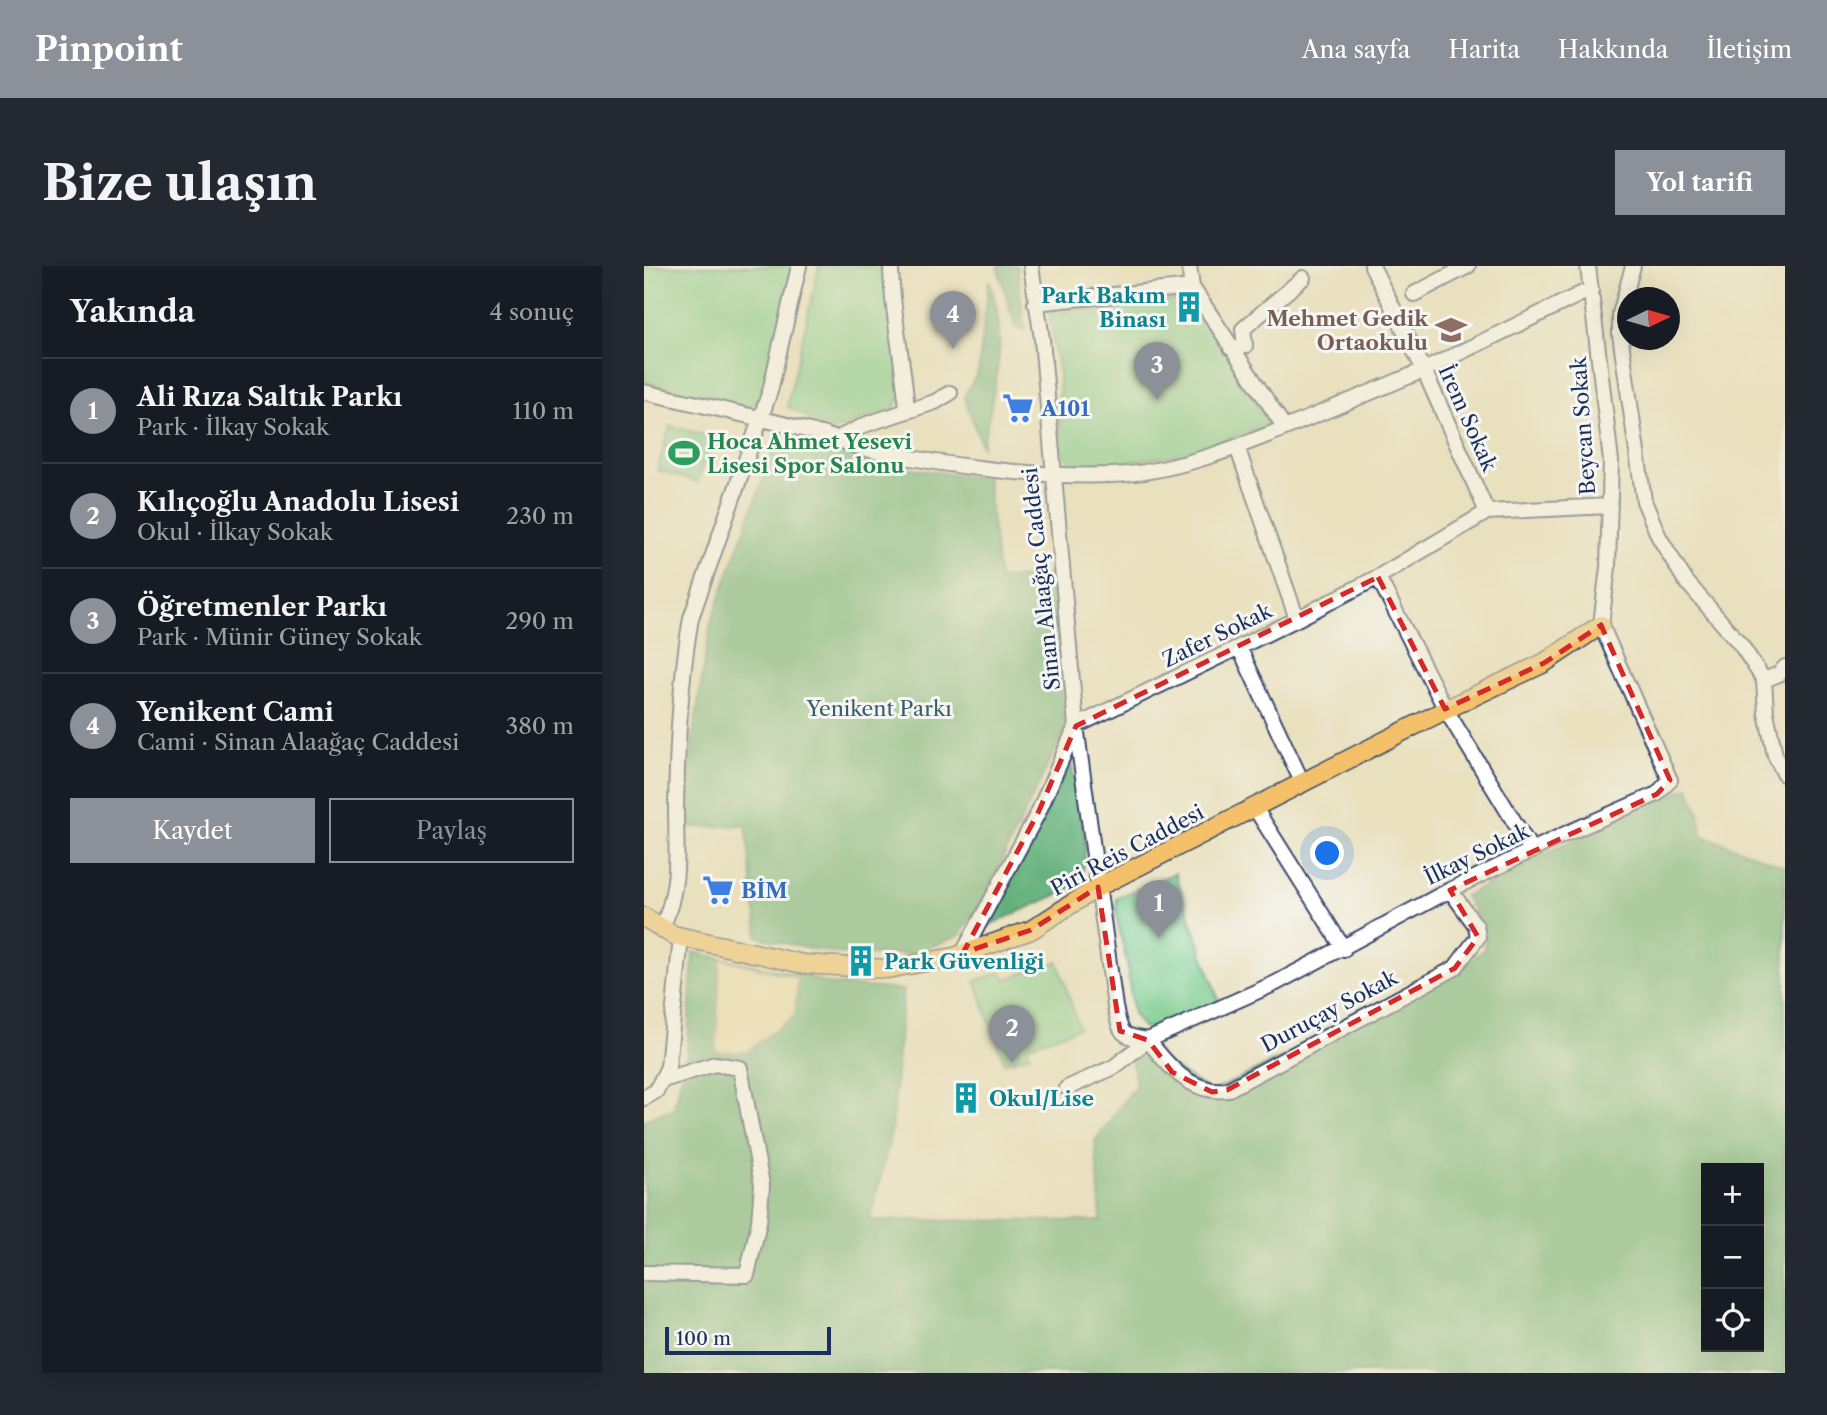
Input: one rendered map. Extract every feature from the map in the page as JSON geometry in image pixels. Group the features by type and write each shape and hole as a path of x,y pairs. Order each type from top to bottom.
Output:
{"main road":[{"name":"Piri Reis Caddesi","path":"650,925 681,937 803,964 887,970 963,953 1031,930 1098,887 1544,663 1601,625"}],"street":[{"path":"650,925 673,904 678,867 680,726 684,655 691,618 770,391 799,266"},
{"name":"Sinan Alaağaç Caddesi","path":"1031,266 1042,339 1051,473 1062,550 1076,726 1098,887"},
{"path":"1189,266 1192,288 1285,428"},
{"name":"İrem Sokak","path":"1373,266 1424,370 1487,512"},
{"path":"1414,294 1468,266"},
{"name":"Beycan Sokak","path":"1588,266 1611,461 1601,625"},
{"path":"1633,266 1620,314 1620,334 1644,500 1659,537 1685,580 1741,645 1764,680 1766,713 1775,755 1785,775"},
{"path":"891,268 892,309 900,340 907,411"},
{"path":"1231,348 1245,346 1243,329 1303,278"},
{"path":"1035,303 1192,288"},
{"path":"644,392 838,438 872,451 988,468 1051,473 1125,474 1164,468 1237,447 1285,428 1424,370 1591,289"},
{"path":"838,438 867,424 950,393"},
{"path":"1237,447 1297,619"},
{"name":"Zafer Sokak","path":"1076,726 1239,648 1378,577 1487,512 1610,506"},
{"path":"1378,577 1446,710 1532,851"},
{"name":"İlkay Sokak","path":"1067,1088 1114,1067 1148,1040 1212,1013 1344,948 1450,890 1657,794 1670,780 1601,625"},
{"path":"1239,648 1303,784"},
{"path":"1764,680 1779,674 1785,667"},
{"path":"963,953 1038,813 1076,726"},
{"path":"1255,808 1344,948"},
{"path":"1098,887 1120,1031 1128,1037 1148,1040"},
{"name":"Duruçay Sokak","path":"1148,1040 1172,1072 1212,1092 1227,1090 1455,968 1478,937 1476,926 1450,890"},
{"path":"644,1098 656,1091 668,1067 681,937"},
{"path":"644,1273 747,1275 760,1210 762,1185 740,1068 715,1064 663,1080"}],"highlighted area":[{"path":"1378,577 1445,709 1544,663 1601,625 1670,780 1657,794 1450,890 1478,937 1455,968 1227,1090 1212,1092 1172,1072 1148,1040 1120,1031 1098,887 1031,930 963,953 1038,813 1076,726"}],"green space":[{"path":"644,266 793,266 764,394 750,408 735,409 644,381"},
{"path":"819,266 885,266 902,395 893,409 832,431 787,406"},
{"path":"997,266 1017,266 1025,330 1016,328"},
{"path":"989,280 999,321 999,342 992,405 982,447 964,397 978,372"},
{"path":"1195,298 1269,425 1183,454 1073,469 1060,447 1059,375 1049,313"},
{"name":"Hoca Ahmet Yesevi Lisesi Spor Salonu","path":"670,426 712,437 698,482 657,470"},
{"name":"Yenikent Parkı","path":"783,437 919,470 987,478 999,579 1050,575 1066,728 980,905 959,936 915,953 858,956 758,937 746,825 685,828 693,735 711,622 777,441"},
{"path":"1071,762 1085,841 1085,857 1077,886 989,925 985,921"},
{"path":"1689,787 1699,812 1702,835 1785,867 1785,1373 644,1373 644,1120 674,1108 687,1054 693,952 803,975 828,984 903,990 892,1129 870,1220 1101,1221 1095,1141 1136,1085 1128,1037 1212,1092 1447,978 1484,950 1485,932 1465,896 1562,845"},
{"path":"1175,873 1219,1002 1160,1030 1144,1028 1133,1014 1127,963 1116,914 1117,898"},
{"path":"1058,962 1079,1028 1027,1046 1030,1055 1004,1063 975,981 1002,972 1005,979"}],"sand":[{"path":"720,958 798,978 795,1015 746,1052 716,1052"}],"place":[{"name":"Park Bakım Binası","path":"1189,307"},
{"name":"Mehmet Gedik Ortaokulu","path":"1451,330"},
{"name":"Yenikent Cami","path":"953,349"},
{"name":"Öğretmenler Parkı","path":"1157,400"},
{"name":"A101","path":"1018,408"},
{"name":"Hoca Ahmet Yesevi Lisesi Spor Salonu","path":"684,453"},
{"name":"BİM","path":"718,890"},
{"name":"Ali Rıza Saltık Parkı","path":"1159,938"},
{"name":"Park Güvenliği","path":"861,961"},
{"name":"Kılıçoğlu Anadolu Lisesi","path":"1012,1063"},
{"name":"Okul/Lise","path":"966,1098"}]}
